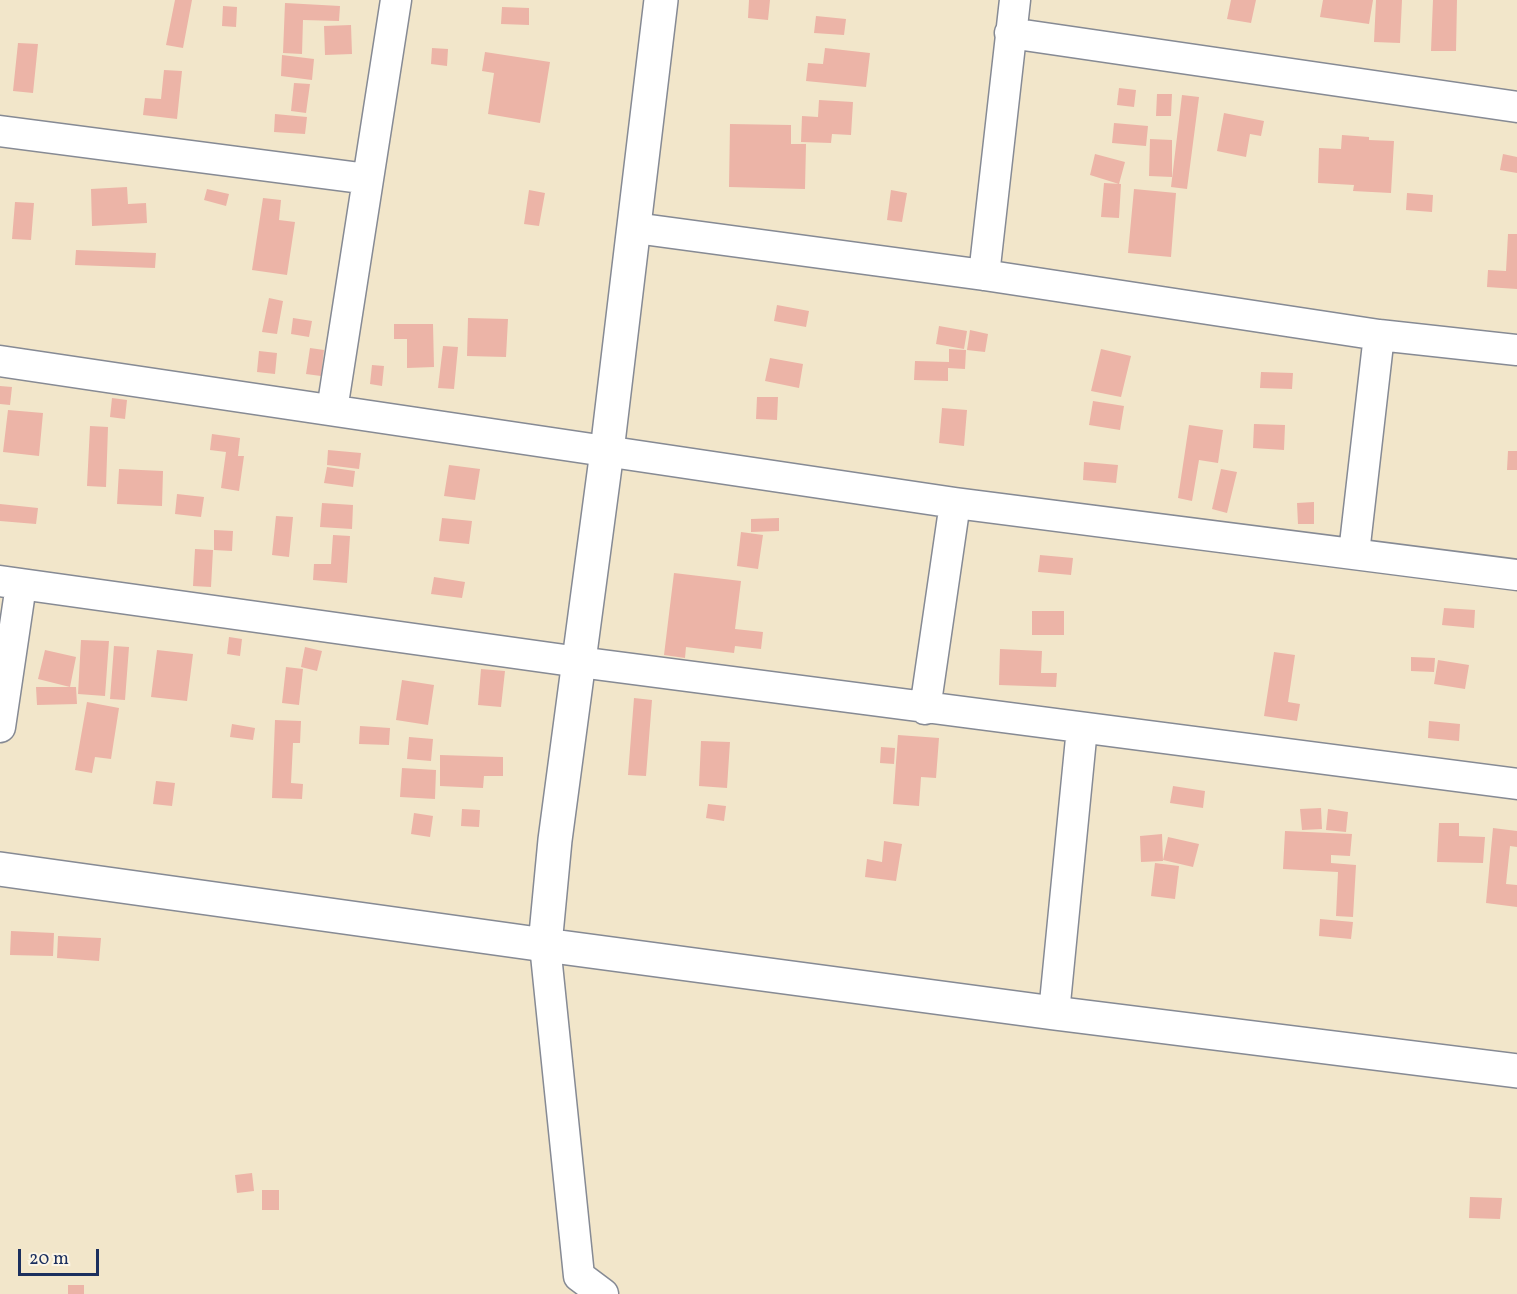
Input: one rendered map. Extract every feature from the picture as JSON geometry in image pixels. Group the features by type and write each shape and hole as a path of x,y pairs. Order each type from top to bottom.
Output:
{"street":[{"path":"332,410 396,0"},
{"path":"603,1294 579,1285 545,945 555,840 608,452 661,0"},
{"path":"984,275 1015,0"},
{"path":"1010,33 1517,107"},
{"path":"0,131 368,179"},
{"path":"635,228 984,275 1379,335 1517,350"},
{"path":"1354,553 1379,335"},
{"path":"0,360 955,503 1517,575"},
{"path":"926,709 955,503"},
{"path":"0,727 10,583 926,709 1517,784"},
{"path":"1054,1013 1082,728"},
{"path":"0,869 1054,1013 1517,1071"}],"building":[{"path":"175,0 192,0 183,48 166,45"},
{"path":"749,0 770,0 768,20 748,18"},
{"path":"1231,0 1256,0 1251,23 1227,19"},
{"path":"1323,0 1373,0 1369,24 1320,17"},
{"path":"1376,0 1402,0 1400,43 1374,42"},
{"path":"1433,0 1457,0 1456,51 1431,51"},
{"path":"285,3 340,6 339,21 303,20 302,54 283,53"},
{"path":"223,6 237,7 236,27 222,26"},
{"path":"502,7 529,8 529,25 501,24"},
{"path":"816,16 846,19 844,35 814,33"},
{"path":"351,25 352,54 325,55 324,26"},
{"path":"18,43 38,44 33,93 13,91"},
{"path":"432,48 448,49 447,66 431,64"},
{"path":"825,48 870,53 866,87 806,81 808,63 823,64"},
{"path":"485,52 550,62 540,123 488,114 494,73 482,71"},
{"path":"282,55 314,59 312,80 281,76"},
{"path":"164,70 182,71 177,119 143,115 145,98 161,99"},
{"path":"294,83 310,84 306,113 291,111"},
{"path":"1119,88 1136,90 1134,107 1117,105"},
{"path":"1157,94 1172,94 1171,116 1156,116"},
{"path":"1182,95 1199,97 1187,189 1171,187"},
{"path":"819,100 853,102 851,135 832,134 831,143 801,142 802,116 818,117"},
{"path":"1224,113 1264,121 1261,136 1250,134 1246,157 1217,151"},
{"path":"275,114 307,117 305,134 274,132"},
{"path":"1114,123 1148,126 1146,146 1112,143"},
{"path":"730,124 791,125 791,144 806,144 805,189 729,187"},
{"path":"1342,135 1369,137 1369,140 1394,141 1391,193 1353,191 1354,185 1318,183 1319,148 1341,149"},
{"path":"1150,139 1172,140 1172,177 1149,176"},
{"path":"1095,154 1125,162 1119,184 1090,175"},
{"path":"1503,154 1517,157 1517,173 1500,170"},
{"path":"1104,183 1121,184 1119,218 1101,217"},
{"path":"127,187 128,204 146,203 147,223 92,226 91,189"},
{"path":"207,189 229,194 226,206 204,200"},
{"path":"1134,189 1176,193 1171,257 1128,253"},
{"path":"529,190 545,193 539,226 524,224"},
{"path":"891,190 907,193 902,222 887,220"},
{"path":"1407,193 1433,195 1432,212 1406,210"},
{"path":"263,198 281,200 279,220 295,222 287,275 252,270"},
{"path":"15,202 34,203 31,240 12,239"},
{"path":"1508,234 1517,234 1517,289 1487,287 1488,270 1506,271"},
{"path":"76,250 156,253 155,268 75,265"},
{"path":"269,298 283,301 277,334 262,332"},
{"path":"777,305 809,311 806,327 774,321"},
{"path":"293,318 312,321 309,337 291,334"},
{"path":"468,318 508,319 506,357 467,356"},
{"path":"394,324 433,324 434,367 407,368 407,339 394,339"},
{"path":"939,326 967,331 964,349 936,344"},
{"path":"970,330 988,334 985,352 967,350"},
{"path":"443,346 458,347 454,389 438,388"},
{"path":"310,348 324,350 321,376 306,374"},
{"path":"949,349 966,350 965,369 948,368 948,381 914,380 915,361 949,362"},
{"path":"1101,349 1131,356 1121,397 1091,391"},
{"path":"259,351 277,353 275,374 257,372"},
{"path":"770,358 803,364 799,388 765,381"},
{"path":"372,365 384,366 382,386 370,384"},
{"path":"1261,372 1293,373 1292,389 1260,388"},
{"path":"0,386 12,387 10,405 0,404"},
{"path":"757,397 778,397 777,420 756,419"},
{"path":"112,398 127,400 125,419 110,417"},
{"path":"1093,401 1124,406 1120,430 1089,425"},
{"path":"942,408 967,410 964,446 939,443"},
{"path":"8,410 43,413 39,456 3,452"},
{"path":"1254,424 1285,425 1284,450 1253,448"},
{"path":"1189,425 1223,430 1218,463 1199,460 1192,501 1178,498"},
{"path":"90,426 108,427 106,487 87,486"},
{"path":"212,434 240,438 238,456 244,456 239,491 221,488 226,452 210,450"},
{"path":"328,450 361,453 359,469 327,465"},
{"path":"1508,451 1517,451 1517,470 1507,470"},
{"path":"1084,462 1118,465 1116,483 1083,480"},
{"path":"449,465 480,469 475,500 444,496"},
{"path":"327,467 355,471 353,487 324,483"},
{"path":"119,469 163,471 162,506 117,504"},
{"path":"1221,469 1237,472 1227,513 1212,509"},
{"path":"177,494 204,497 201,517 175,514"},
{"path":"1314,502 1314,524 1298,524 1297,503"},
{"path":"322,503 353,505 352,529 320,527"},
{"path":"0,504 38,508 36,524 0,521"},
{"path":"276,516 293,517 289,557 272,555"},
{"path":"442,518 472,521 469,544 439,541"},
{"path":"779,518 779,531 751,532 751,519"},
{"path":"214,530 233,531 232,551 214,550"},
{"path":"741,532 763,535 758,569 737,566"},
{"path":"333,535 350,536 347,583 313,580 314,564 331,564"},
{"path":"195,549 213,550 211,587 193,586"},
{"path":"1040,555 1073,558 1071,575 1038,572"},
{"path":"674,573 741,581 735,629 763,632 761,649 735,646 734,653 686,647 685,658 664,655"},
{"path":"434,577 465,582 462,598 431,594"},
{"path":"1444,608 1475,610 1474,628 1442,625"},
{"path":"1032,611 1064,611 1064,635 1032,635"},
{"path":"229,637 242,639 240,656 227,654"},
{"path":"81,640 109,641 105,696 78,694"},
{"path":"114,646 129,647 125,700 110,699"},
{"path":"305,647 322,651 317,671 301,667"},
{"path":"1000,649 1042,651 1041,673 1057,673 1056,687 999,685"},
{"path":"45,650 76,657 70,687 38,679"},
{"path":"157,650 193,654 187,701 151,697"},
{"path":"1274,652 1295,655 1288,702 1300,704 1297,721 1264,716"},
{"path":"1411,657 1435,658 1434,672 1411,671"},
{"path":"1438,660 1469,665 1465,689 1434,684"},
{"path":"286,667 303,669 299,705 282,703"},
{"path":"481,669 505,671 501,707 478,705"},
{"path":"402,680 434,685 428,725 396,720"},
{"path":"36,687 76,687 77,704 37,705"},
{"path":"634,698 652,700 646,776 628,775"},
{"path":"87,702 119,708 111,759 95,757 92,773 75,770"},
{"path":"275,720 301,721 300,743 293,743 291,783 303,784 302,799 272,798"},
{"path":"1429,721 1460,724 1459,741 1428,738"},
{"path":"232,724 255,728 253,740 230,737"},
{"path":"360,726 390,728 389,745 359,744"},
{"path":"898,735 939,738 936,778 921,777 919,806 893,804"},
{"path":"409,737 433,739 431,761 407,759"},
{"path":"701,741 730,742 727,788 699,786"},
{"path":"881,747 895,748 894,764 880,763"},
{"path":"440,755 503,757 503,776 484,776 483,788 440,786"},
{"path":"402,768 436,770 435,799 400,797"},
{"path":"156,781 175,783 172,806 153,804"},
{"path":"1173,786 1205,791 1203,808 1170,803"},
{"path":"708,804 726,806 724,821 706,818"},
{"path":"1321,808 1322,829 1302,830 1300,809"},
{"path":"462,809 480,810 479,827 461,826"},
{"path":"1328,809 1348,812 1346,832 1326,830"},
{"path":"414,813 433,816 430,837 411,834"},
{"path":"1439,823 1459,823 1459,836 1485,837 1483,863 1437,862"},
{"path":"1493,828 1517,831 1517,847 1510,846 1506,884 1517,885 1517,907 1486,903"},
{"path":"1285,831 1352,834 1350,856 1331,855 1331,863 1356,865 1353,917 1336,916 1338,872 1283,869"},
{"path":"1162,834 1163,861 1141,862 1140,836"},
{"path":"1168,837 1199,844 1193,867 1163,860"},
{"path":"884,841 902,844 896,881 865,877 867,859 882,862"},
{"path":"1155,863 1179,866 1175,899 1151,896"},
{"path":"1320,919 1353,922 1351,939 1319,936"},
{"path":"11,931 54,933 53,956 10,955"},
{"path":"58,936 101,938 99,961 57,958"},
{"path":"252,1173 254,1191 237,1193 235,1175"},
{"path":"262,1190 279,1190 279,1210 262,1210"},
{"path":"1470,1197 1502,1198 1500,1219 1469,1218"},
{"path":"68,1285 84,1285 84,1294 68,1294"}]}
